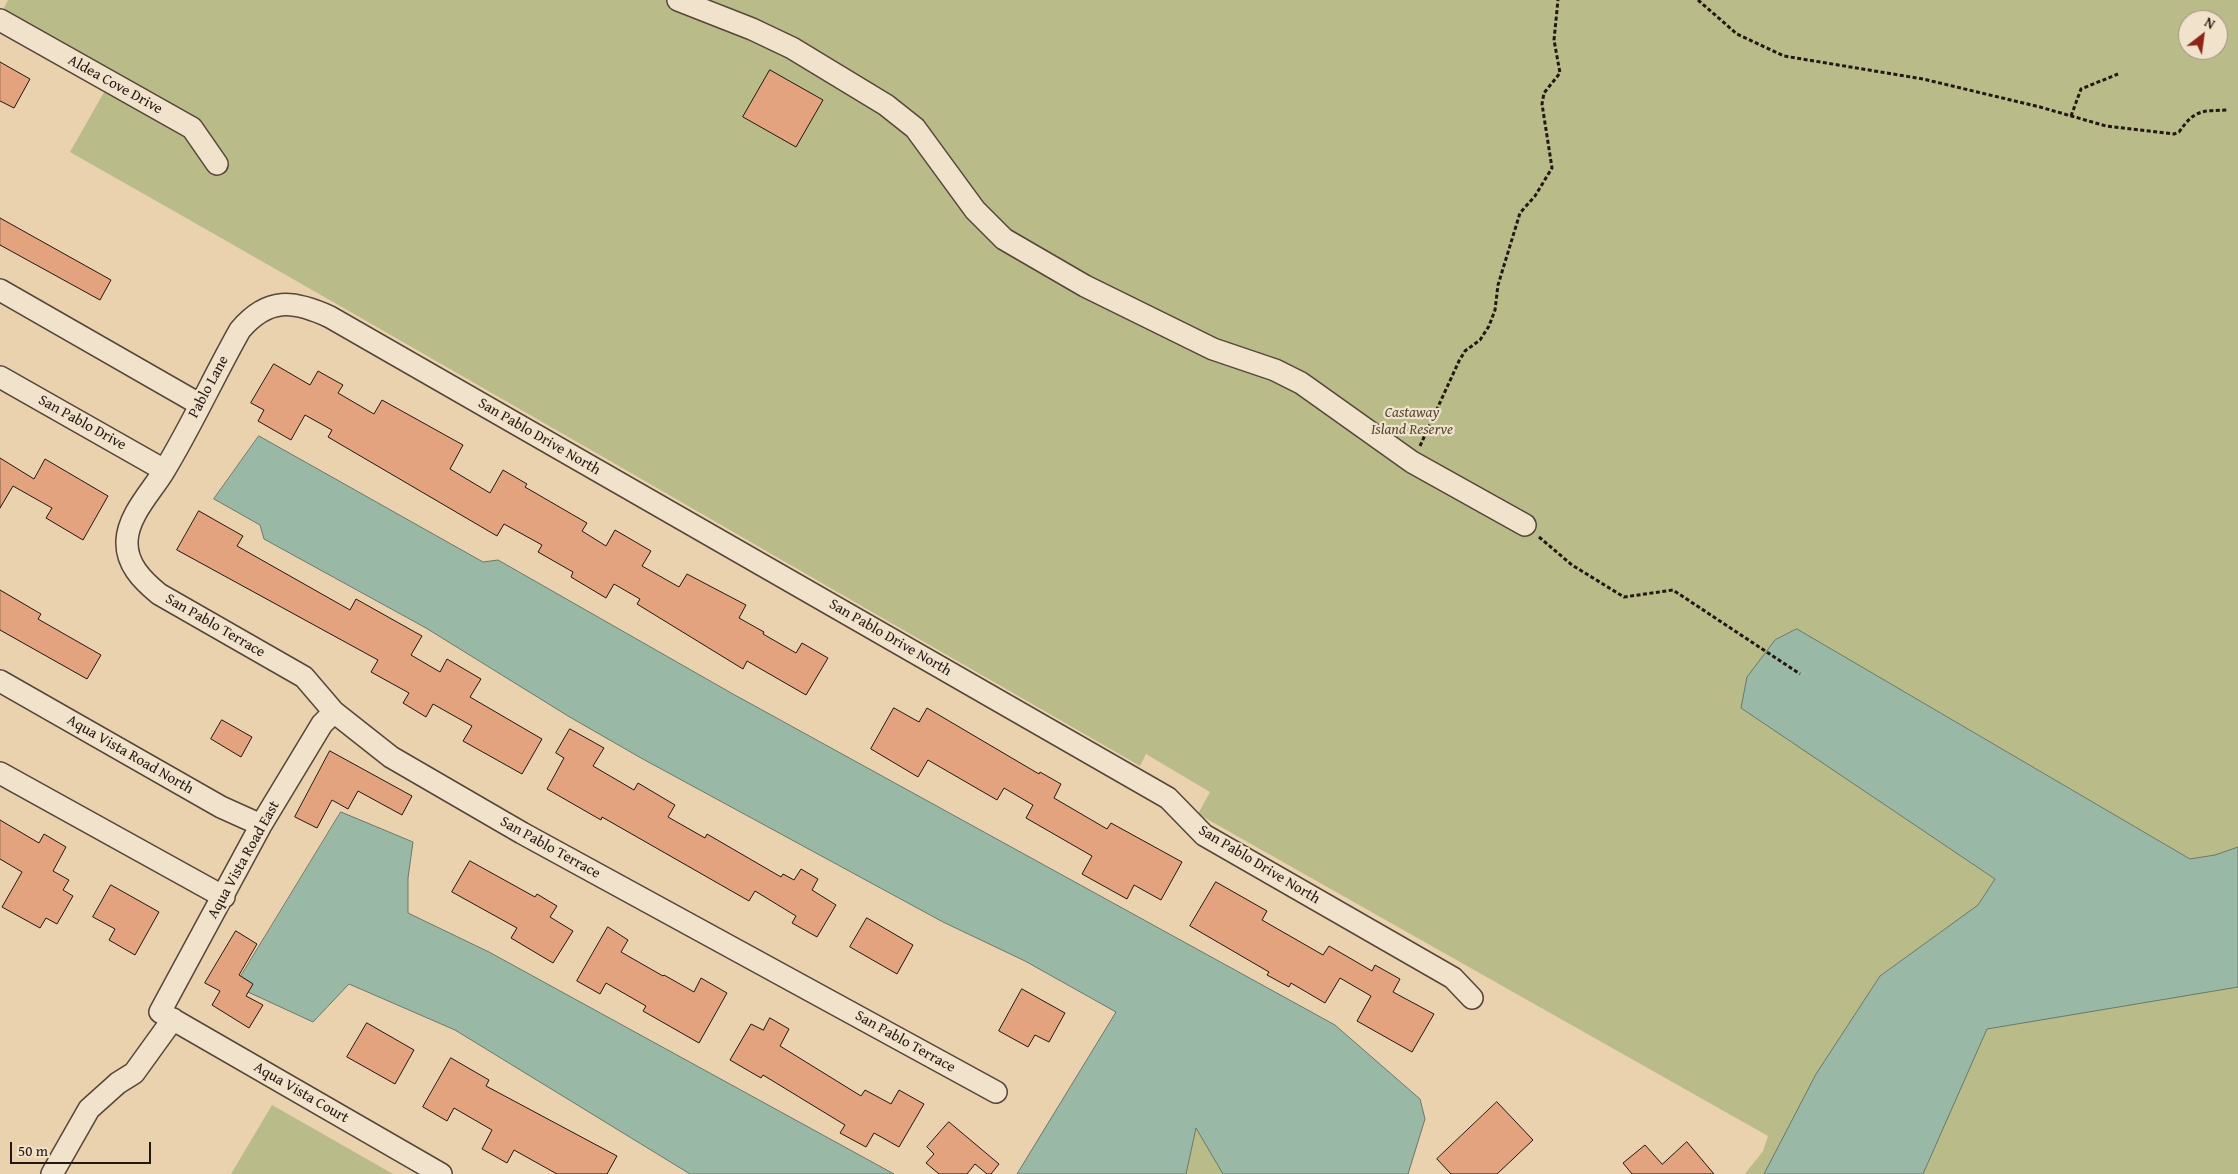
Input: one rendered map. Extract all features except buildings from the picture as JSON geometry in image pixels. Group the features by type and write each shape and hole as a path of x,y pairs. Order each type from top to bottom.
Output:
{"street":[{"path":"678,0 752,29 792,48 886,104 915,128 975,210 1004,239 1085,286 1213,349 1275,370 1301,383 1412,462 1525,525"},
{"name":"Aldea Cove Drive","path":"0,20 192,128 217,164"},
{"path":"0,290 199,404"},
{"name":"Pablo Lane","path":"133,565 127,540 130,527 164,470 240,330 253,315 269,307 291,304"},
{"name":"San Pablo Drive North","path":"291,304 312,309 330,317 1168,798 1204,835 1454,978 1472,998"},
{"name":"San Pablo Drive","path":"0,377 164,470"},
{"name":"San Pablo Terrace","path":"133,565 140,578 159,594 304,677 334,712 391,757 522,833 996,1092"},
{"name":"Aqua Vista Road North","path":"0,681 221,807 261,825"},
{"name":"Aqua Vista Road East","path":"52,1174 89,1109 134,1073 167,1016 261,825 322,724 334,712"},
{"path":"0,773 224,897"},
{"name":"Aqua Vista Court","path":"167,1016 417,1168 441,1174"}],"path":[{"path":"1432,426 1459,361 1465,351 1480,340 1489,326 1495,310 1498,285 1520,213 1535,196 1552,168 1542,104 1544,93 1560,73 1554,40 1558,0"},
{"path":"1698,0 1737,34 1784,56 1923,79 2106,126 2174,134 2179,132 2189,117 2197,112 2228,110"},
{"path":"2071,116 2081,89 2118,74"},
{"path":"1525,525 1572,565 1624,597 1673,590 1800,674"}],"green space":[{"name":"Castaway Island Reserve","path":"8,0 2238,0 2238,887 1797,629 1775,640 1741,708 1995,879 1978,905 1880,976 1816,1074 1769,1167 1764,1174 1745,1174 1763,1151 1768,1136 1198,814 1210,792 1146,754 1140,766 70,152 115,73 3,10"},
{"path":"2238,987 2238,1174 1923,1174 1986,1029"},
{"path":"272,1105 393,1174 231,1174"},
{"path":"1196,1128 1223,1174 1186,1174"}],"shaded area":[{"path":"259,436 483,562 498,560 733,694 1335,1025 1420,1099 1425,1119 1408,1174 1223,1174 1196,1128 1186,1174 1017,1174 1116,1012 1025,961 943,922 641,758 568,716 426,628 264,539 260,525 214,499"},
{"path":"1797,629 2190,859 2215,855 2238,847 2238,987 1987,1029 1923,1174 1764,1174 1816,1074 1880,976 1978,905 1995,879 1741,708 1747,677 1775,640"},
{"path":"341,812 413,842 408,878 408,913 489,952 894,1174 690,1174 455,1030 349,984 313,1022 235,986"}]}
